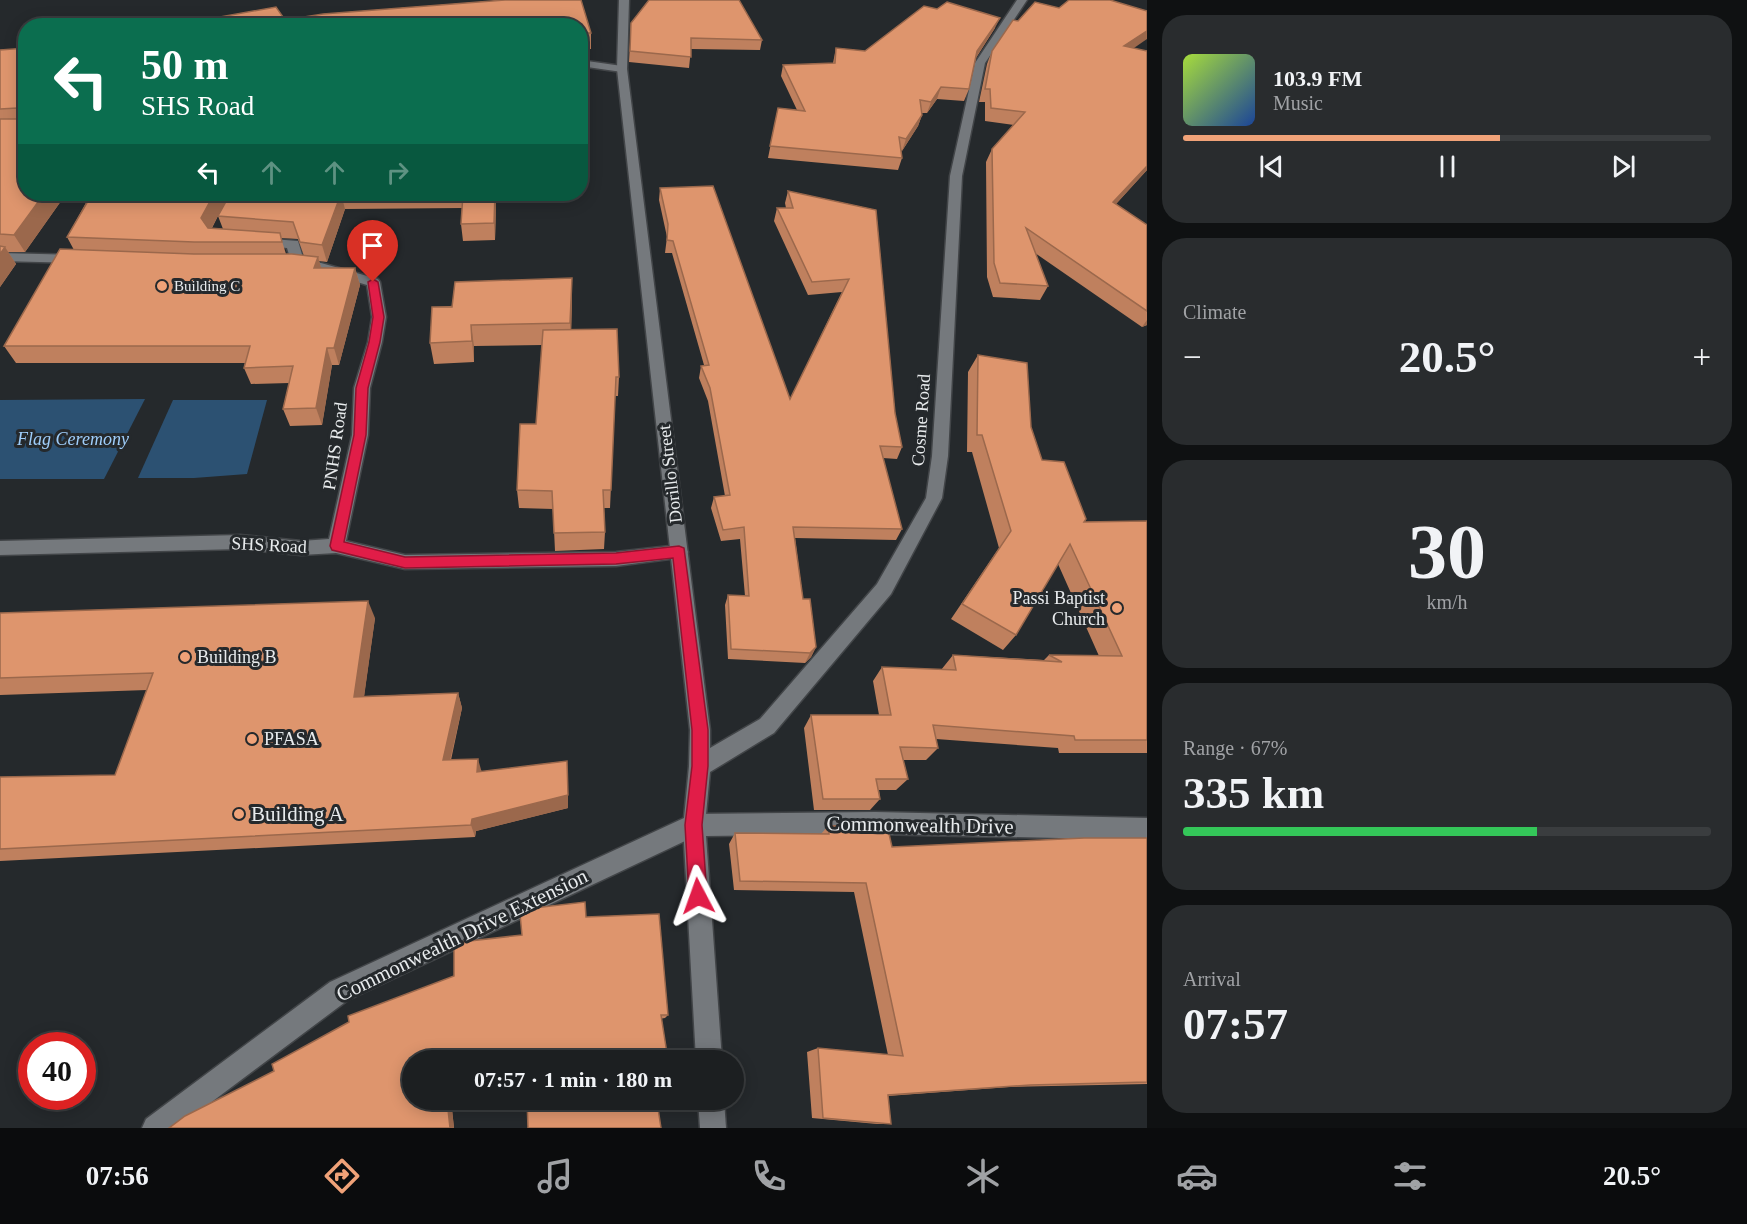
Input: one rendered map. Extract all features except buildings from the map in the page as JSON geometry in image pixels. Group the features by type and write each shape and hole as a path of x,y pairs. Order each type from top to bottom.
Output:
{"street":[{"name":"Dorillo Street","path":"624,0 622,69 700,730 700,766 694,825 708,1050"},
{"name":"Cosme Road","path":"700,766 766,726 884,589 933,498 940,456 956,176 980,63 1022,0"},
{"path":"588,64 622,69"},
{"path":"246,241 293,244 298,265 282,265"},
{"path":"0,257 88,260"},
{"name":"PNHS Road","path":"298,265 321,267 373,282 379,317 375,342 362,388 360,435 336,546"},
{"name":"SHS Road","path":"0,548 240,542 302,548 336,546 405,562 616,559 679,552"},
{"name":"Commonwealth Drive","path":"694,825 874,823 1147,829"},
{"name":"Commonwealth Drive Extension","path":"155,1128 339,991 694,825"},
{"path":"712,1110 713,1128"}],"green space":[{"name":"Flag Ceremony","path":"145,399 104,479 0,479 0,400"},
{"name":"Flag Ceremony","path":"173,400 267,400 247,474 194,478 138,478"}],"place":[{"name":"Building C","path":"162,286"},
{"name":"Passi Baptist Church","path":"1117,608"},
{"name":"Building B","path":"185,657"},
{"name":"PFASA","path":"252,739"},
{"name":"Building A","path":"239,814"}],"route":[{"path":"373,282 379,317 375,342 362,388 360,435 336,546 405,562 616,559 679,552 700,730 700,766 694,825 698,896"}]}
